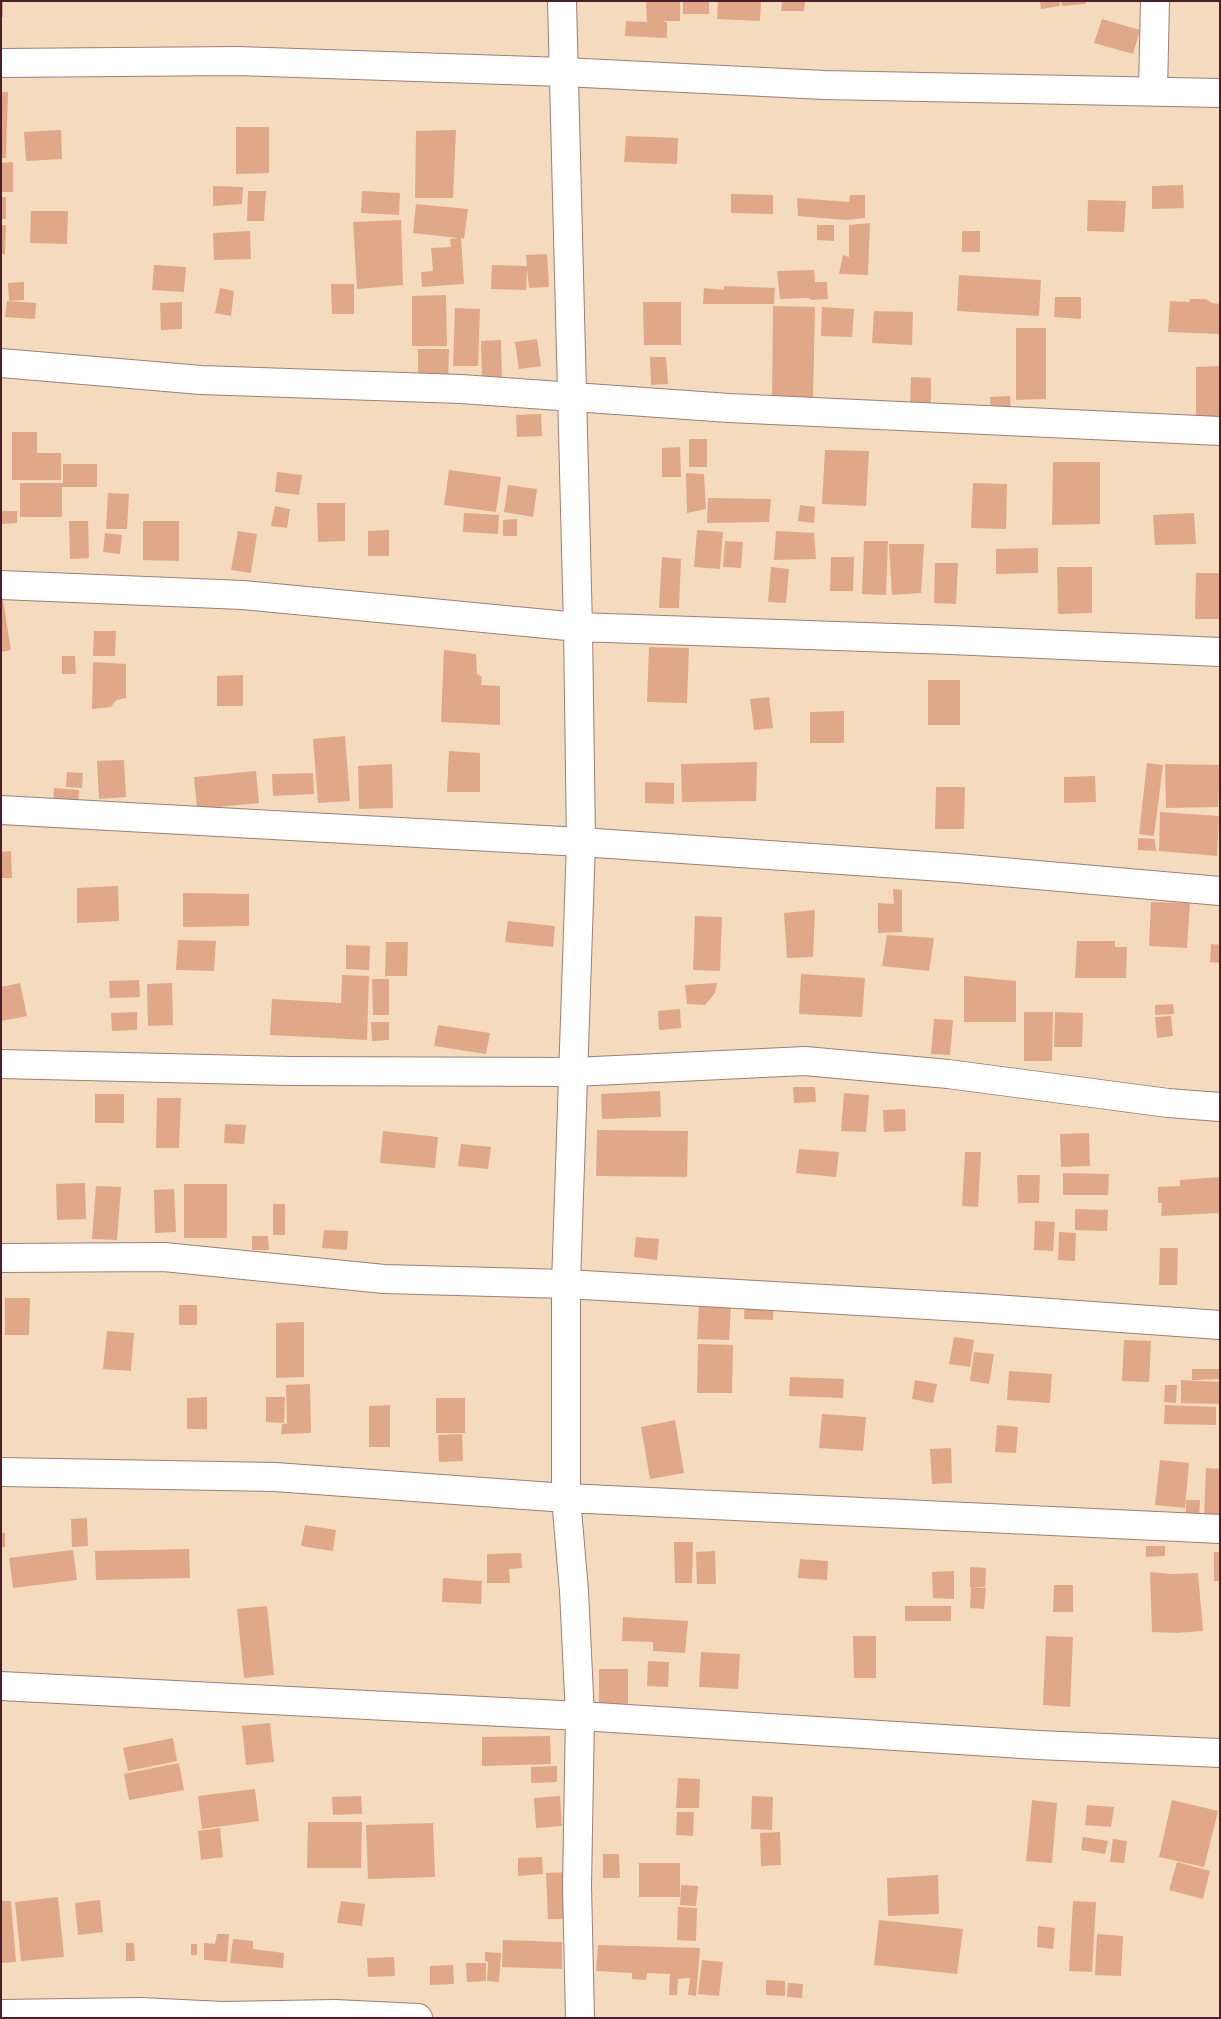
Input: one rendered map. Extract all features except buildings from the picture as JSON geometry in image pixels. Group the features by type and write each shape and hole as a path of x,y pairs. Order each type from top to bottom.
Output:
{"street":[{"path":"562,1 578,627 581,842 566,1284 566,1498 574,1591 580,1716 577,1886 580,2018"},
{"path":"1153,91 1155,1"},
{"path":"1,63 237,61 564,72 824,85 1220,93"},
{"path":"1,363 201,380 461,389 729,408 1220,431"},
{"path":"1,585 243,595 578,627 951,640 1220,652"},
{"path":"1,810 581,842 957,868 1220,891"},
{"path":"1,1064 280,1071 574,1072 805,1061 948,1074 1168,1103 1220,1107"},
{"path":"1,1258 164,1257 384,1279 566,1284 980,1308 1220,1325"},
{"path":"1,1472 275,1477 566,1498 1220,1529"},
{"path":"1,1686 580,1716 1038,1744 1220,1753"},
{"path":"6,2015 140,2012 223,2017 335,2014 418,2018"}]}
